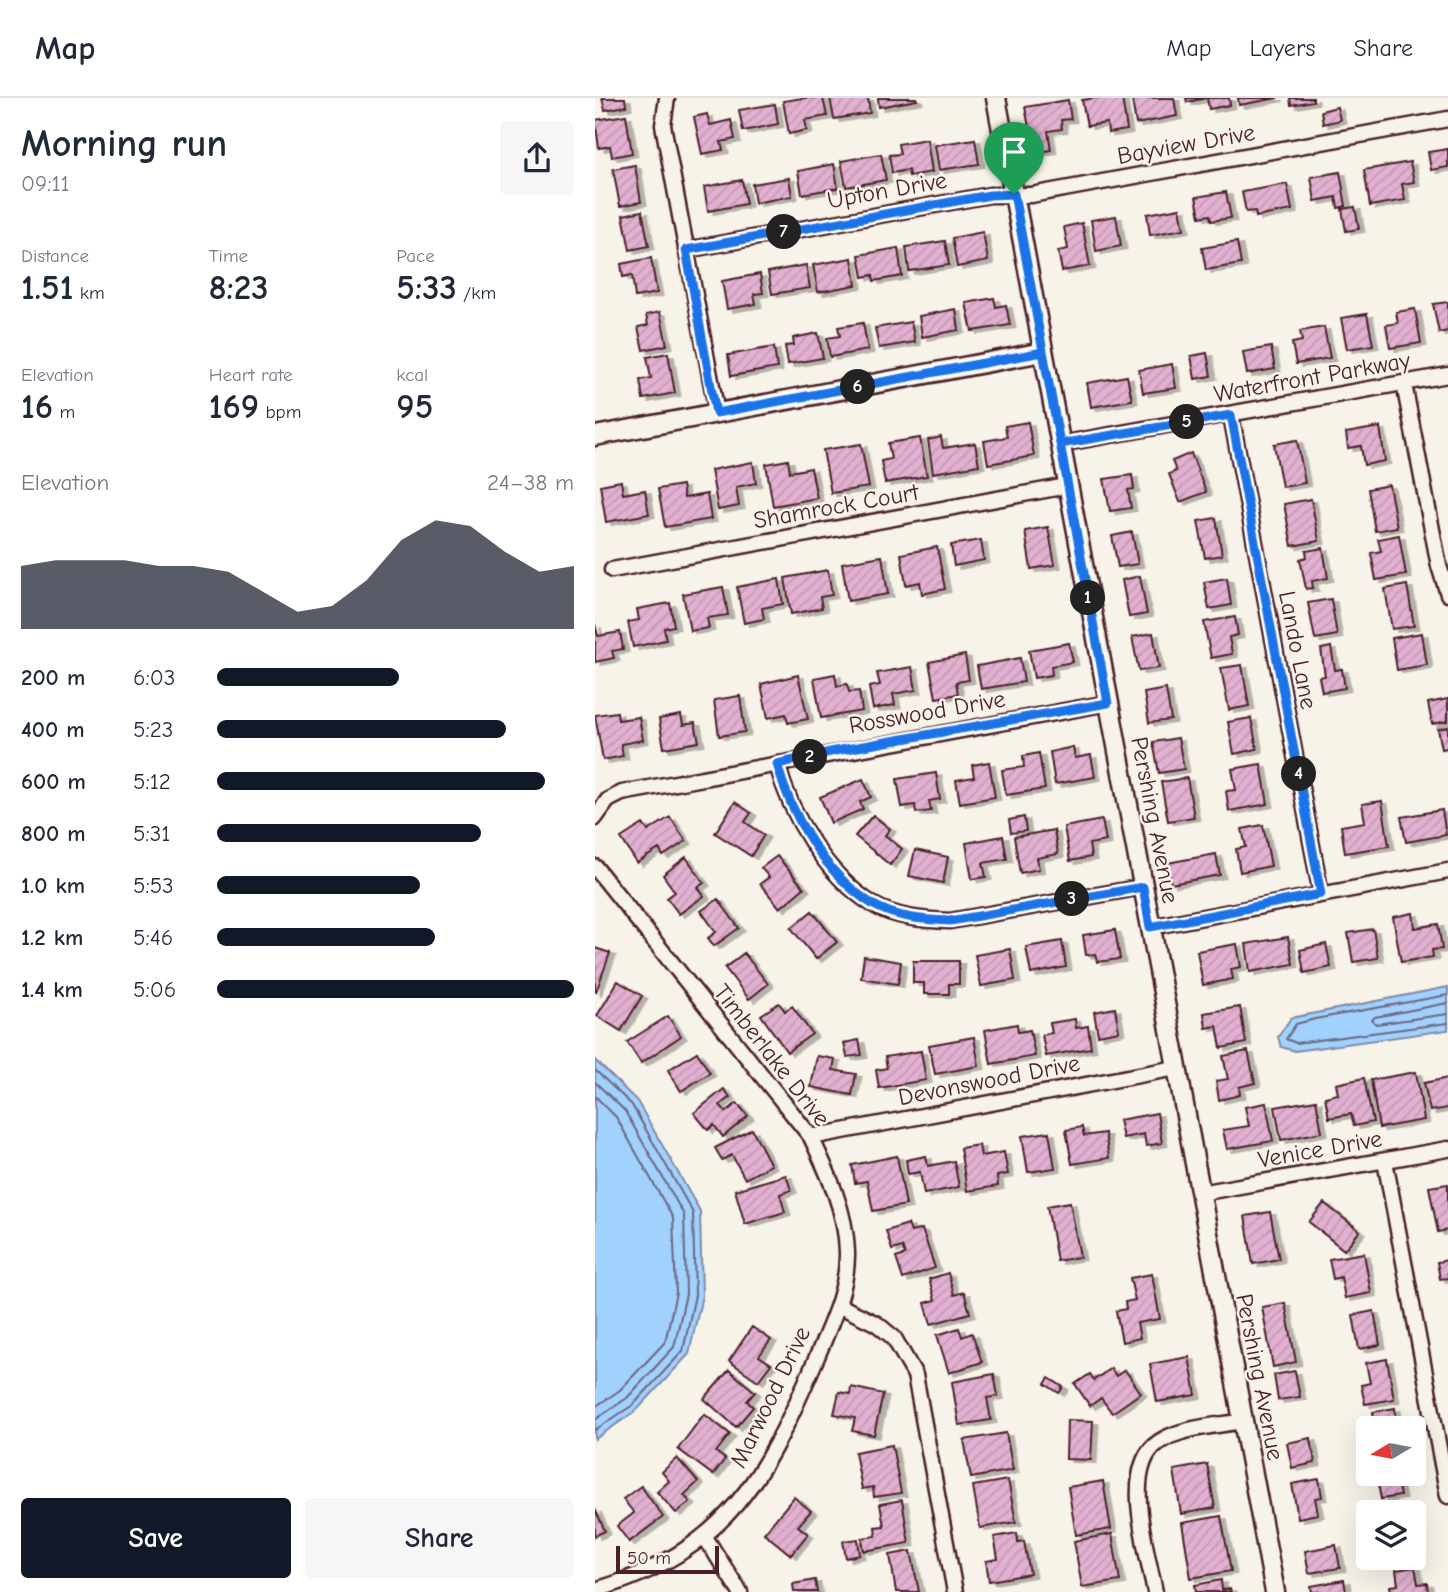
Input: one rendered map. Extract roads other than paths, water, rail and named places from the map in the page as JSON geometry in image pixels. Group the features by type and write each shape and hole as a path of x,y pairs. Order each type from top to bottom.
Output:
{"street":[{"path":"667,98 663,125 716,413"},
{"name":"Pershing Avenue","path":"996,98 1275,1592"},
{"name":"Bayview Drive","path":"1014,194 1031,195 1448,119"},
{"name":"Upton Drive","path":"686,250 990,195 1014,194"},
{"path":"595,436 1043,352"},
{"name":"Waterfront Parkway","path":"1060,444 1448,375"},
{"path":"1404,384 1448,594"},
{"name":"Lando Lane","path":"1231,415 1321,894"},
{"name":"Shamrock Court","path":"612,570 1067,486"},
{"name":"Rosswood Drive","path":"596,816 608,800 622,793 835,751 1108,703"},
{"path":"777,764 786,796 796,817 836,871 873,904 898,914 925,920 950,921 1143,887"},
{"name":"Timberlake Drive","path":"595,867 811,1137 832,1182 844,1230 846,1271 838,1306"},
{"path":"1150,927 1448,871"},
{"name":"Devonswood Drive","path":"811,1137 1176,1068"},
{"name":"Venice Drive","path":"1200,1193 1448,1149"},
{"path":"1385,1161 1448,1496"},
{"path":"838,1306 877,1324 894,1338 915,1376 955,1592"},
{"name":"Marwood Drive","path":"595,1590 624,1581 662,1564 705,1537 765,1469 838,1306"},
{"path":"1155,1592 1137,1489 1146,1455 1159,1442 1178,1433 1243,1421"},
{"path":"705,1537 740,1592"}],"water":[{"path":"1448,987 1448,1030 1295,1051 1281,1047 1278,1037 1291,1018"},
{"path":"595,1060 637,1101 700,1211 702,1296 689,1354 637,1410 595,1439"}]}
